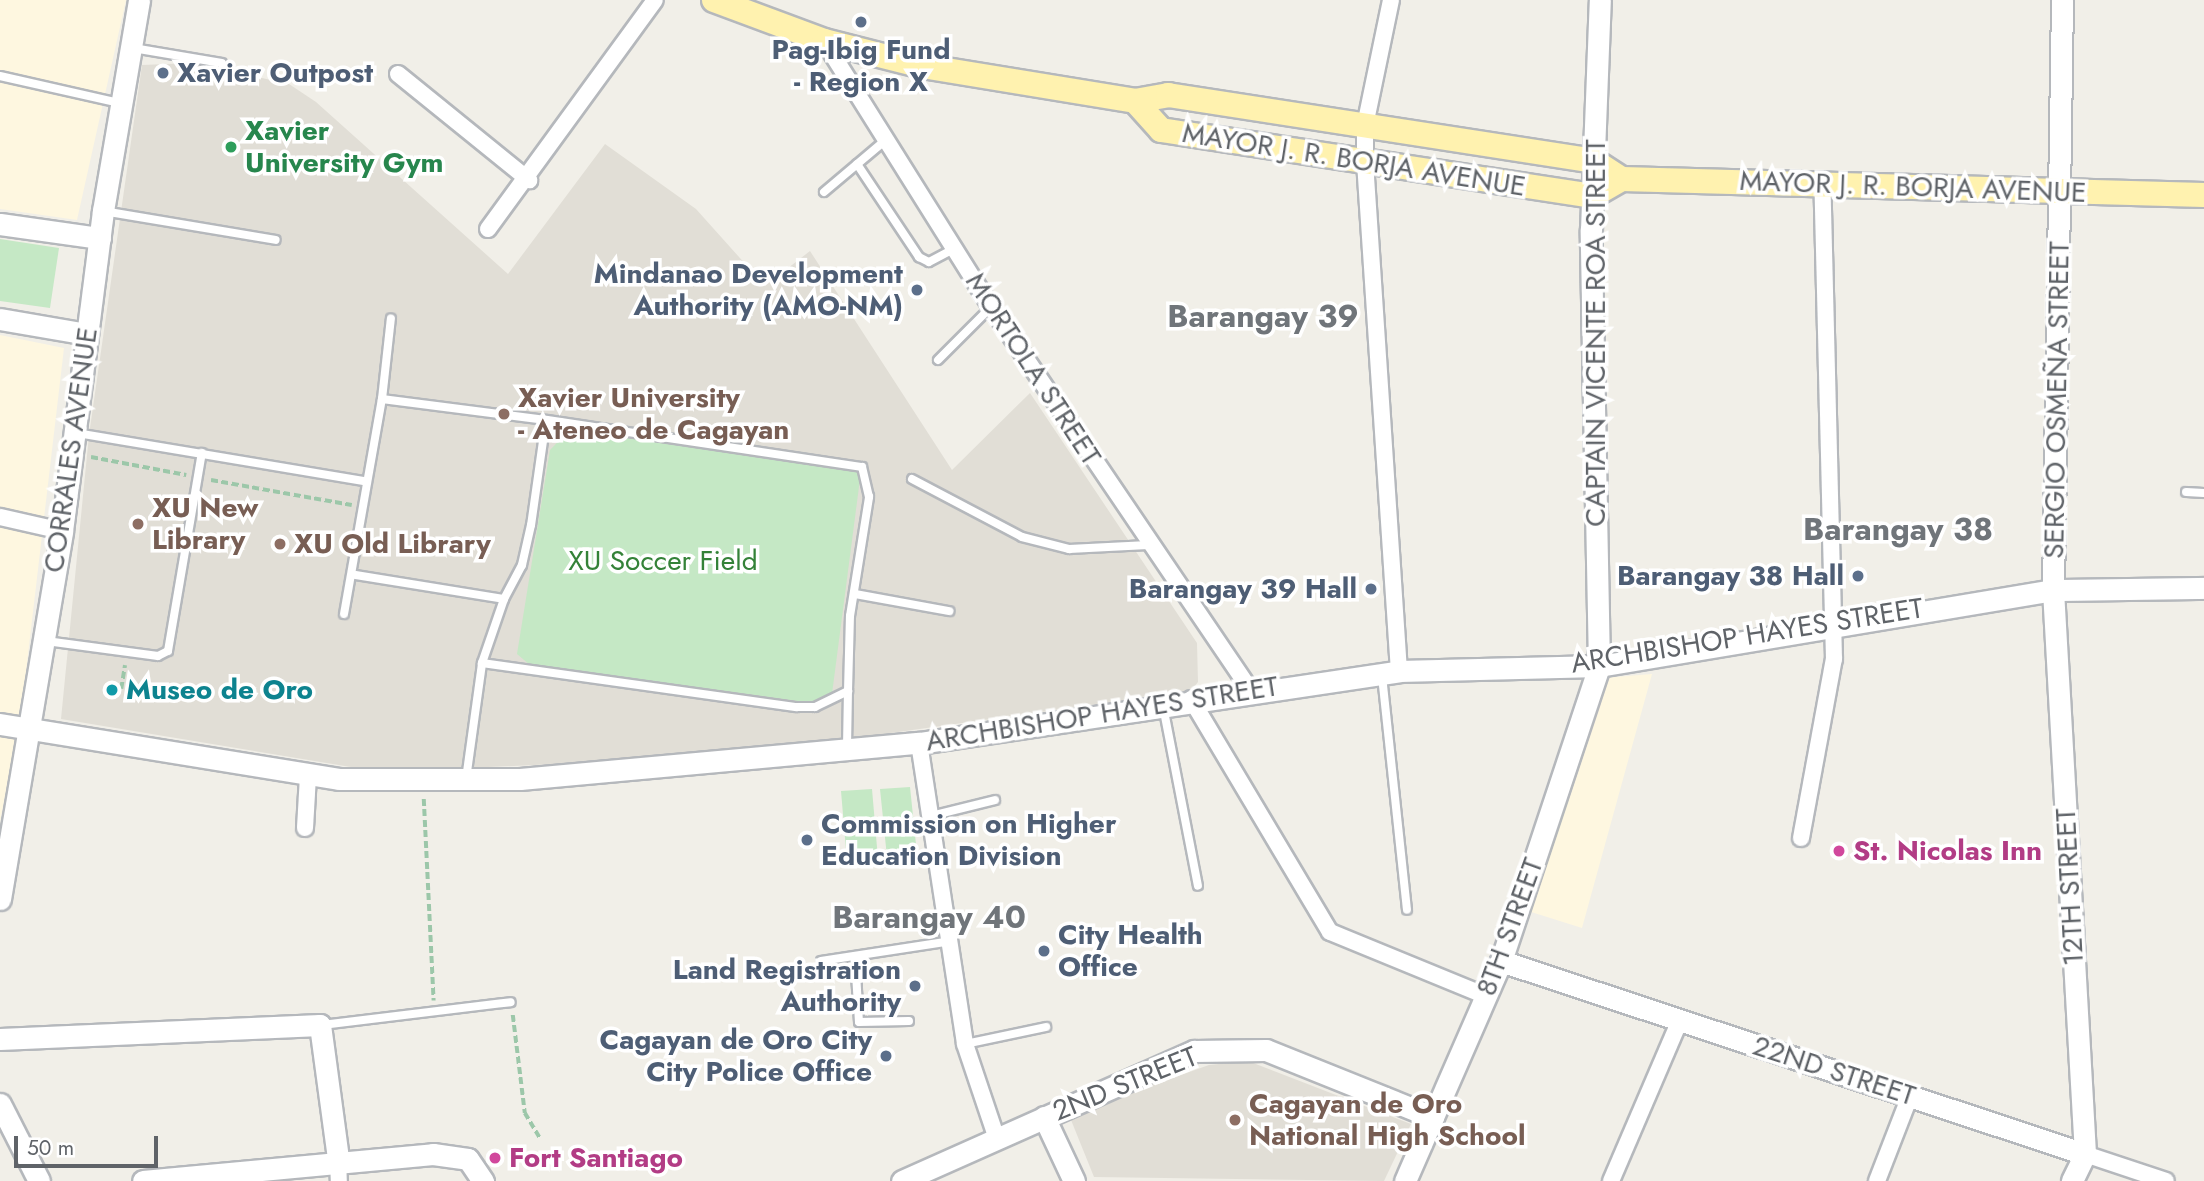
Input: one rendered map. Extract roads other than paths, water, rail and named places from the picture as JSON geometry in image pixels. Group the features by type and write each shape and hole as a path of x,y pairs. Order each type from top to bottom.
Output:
{"main road":[{"name":"MAYOR J. R. BORJA AVENUE","path":"714,0 824,41 922,66 1135,101 1168,95 1594,161 1622,179 2204,195"},
{"name":"MAYOR J. R. BORJA AVENUE","path":"1135,101 1161,130 1592,196"},
{"path":"1592,196 1622,179"}],"street":[{"name":"CORRALES AVENUE","path":"0,899 4,851 62,531 103,211 139,0"},
{"path":"488,229 530,180 655,0"},
{"path":"1390,672 1365,125 1391,0"},
{"name":"CAPTAIN VICENTE ROA STREET","path":"1599,666 1592,196 1600,0"},
{"name":"SERGIO OSMEÑA STREET","path":"2053,590 2062,193 2062,0"},
{"name":"MORTOLA STREET","path":"824,41 991,307 1148,545 1250,690"},
{"path":"398,74 530,180"},
{"path":"1801,838 1833,688 1834,623 1822,184"},
{"path":"0,224 100,238"},
{"path":"0,319 87,334"},
{"path":"0,517 62,531"},
{"name":"ARCHBISHOP HAYES STREET","path":"0,724 308,776 423,783 466,782 919,743 1250,690 1390,672 1599,666 1834,623 2053,590 2204,588"},
{"name":"12TH STREET","path":"2053,590 2085,1154 2072,1181"},
{"name":"8TH STREET","path":"1405,1181 1501,961 1599,666"},
{"path":"1191,699 1330,932 1486,996"},
{"path":"919,743 965,1044 996,1136"},
{"path":"305,828 308,776"},
{"name":"22ND STREET","path":"1501,961 2166,1181"},
{"path":"1611,1181 1680,1020"},
{"path":"0,1039 320,1025 339,1181"},
{"name":"2ND STREET","path":"902,1181 996,1136 1194,1051 1246,1048 1266,1050 1433,1117"},
{"path":"1877,1181 1910,1096"},
{"path":"0,1104 39,1181"},
{"path":"1044,1117 1074,1181"},
{"path":"143,1181 200,1177 338,1158 456,1155 478,1167 483,1181"}],"lane":[{"path":"130,47 222,63"},
{"path":"0,76 120,103"},
{"path":"824,192 887,139"},
{"path":"857,164 919,257 929,261 955,248"},
{"path":"103,211 276,240"},
{"path":"938,360 991,307"},
{"path":"344,614 355,575 360,507 382,399 391,318"},
{"path":"382,399 546,419 862,467 869,496 855,594 848,691 848,749"},
{"path":"466,782 482,663 504,599 522,565 531,525 546,419"},
{"path":"73,443 202,453 364,481"},
{"path":"43,640 159,656 173,642 202,453"},
{"path":"912,479 1022,537 1069,549 1148,545"},
{"path":"2186,492 2204,493"},
{"path":"355,575 504,599"},
{"path":"855,594 949,611"},
{"path":"482,663 797,707 815,708 848,691"},
{"path":"1390,672 1407,910"},
{"path":"1163,704 1198,886"},
{"path":"931,816 995,800"},
{"path":"821,961 951,941"},
{"path":"855,957 859,1022 909,1021"},
{"path":"320,1025 510,1002"},
{"path":"965,1044 1046,1027"}],"place":[{"name":"Pag-Ibig Fund - Region X","path":"861,22"},
{"name":"Xavier Outpost","path":"163,73"},
{"name":"Xavier University Gym","path":"231,147"},
{"name":"Mindanao Development Authority (AMO-NM)","path":"917,290"},
{"name":"Xavier University - Ateneo de Cagayan","path":"504,414"},
{"name":"XU New Library","path":"138,524"},
{"name":"XU Old Library","path":"280,544"},
{"name":"Barangay 38 Hall","path":"1858,576"},
{"name":"Barangay 39 Hall","path":"1371,589"},
{"name":"Museo de Oro","path":"112,690"},
{"name":"Commission on Higher Education Division","path":"807,840"},
{"name":"St. Nicolas Inn","path":"1839,851"},
{"name":"City Health Office","path":"1044,951"},
{"name":"Land Registration Authority","path":"915,986"},
{"name":"Cagayan de Oro City City Police Office","path":"886,1056"},
{"name":"Cagayan de Oro National High School","path":"1235,1120"},
{"name":"Fort Santiago","path":"495,1158"}],"district":[{"name":"Barangay 39","path":"1263,316"},
{"name":"Barangay 38","path":"1898,529"},
{"name":"Barangay 40","path":"929,917"}],"park label":[{"name":"XU Soccer Field","path":"663,561"}]}
